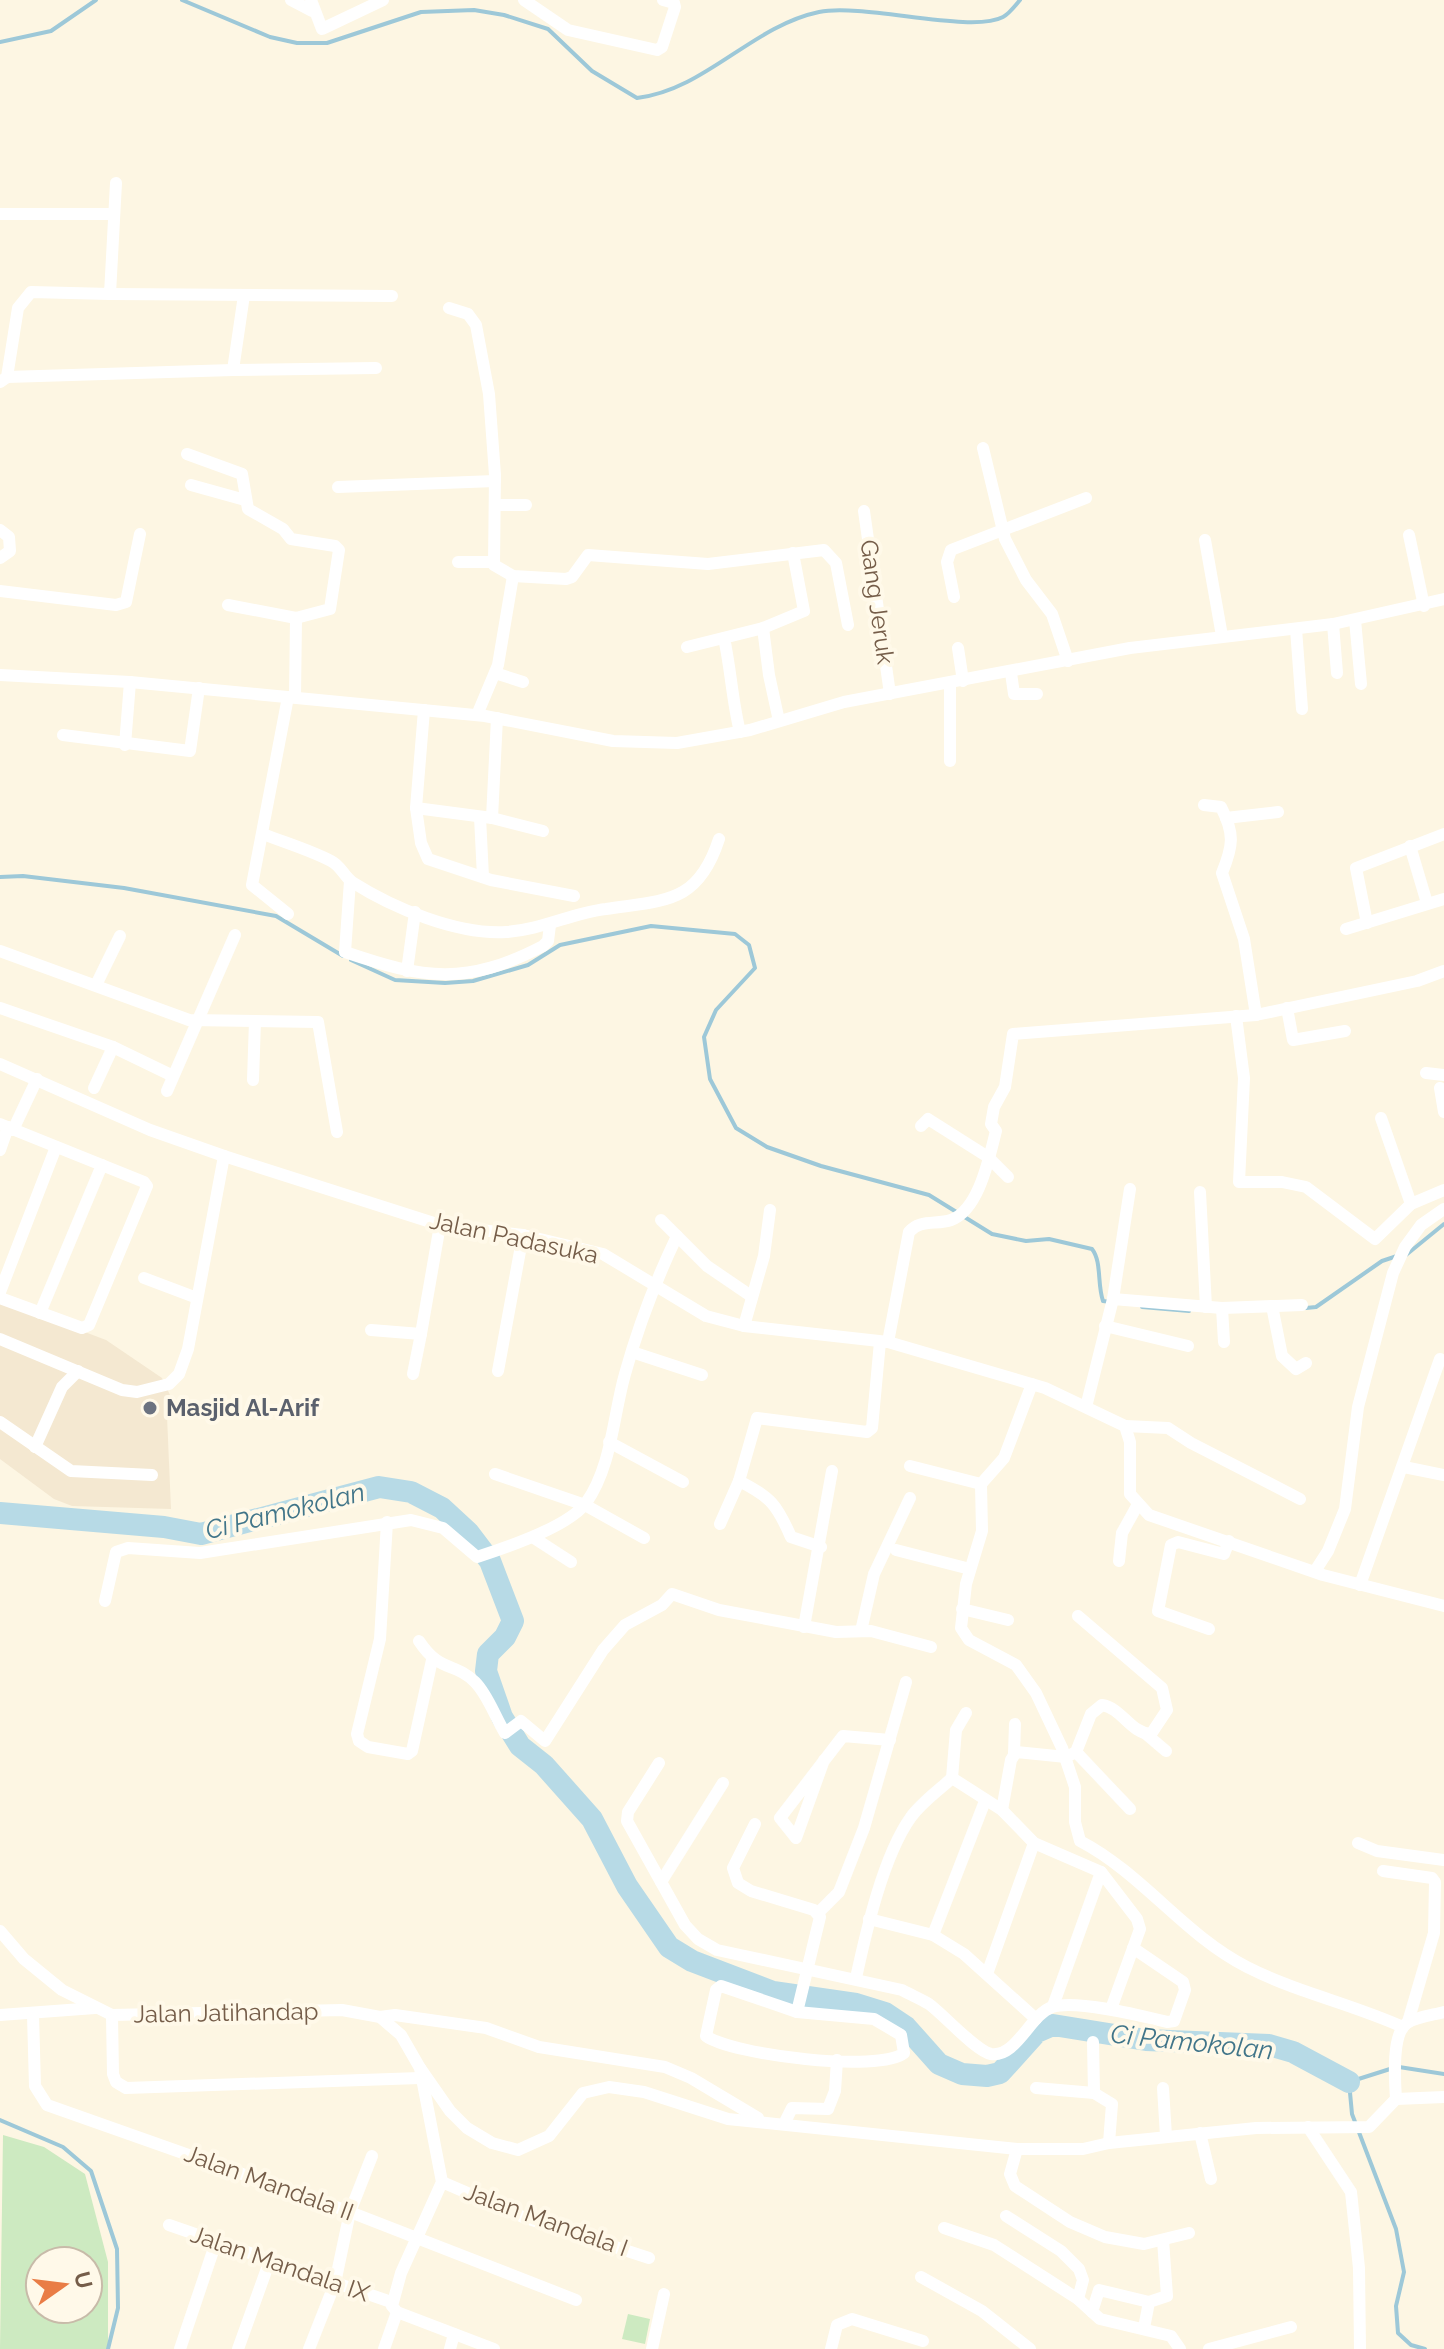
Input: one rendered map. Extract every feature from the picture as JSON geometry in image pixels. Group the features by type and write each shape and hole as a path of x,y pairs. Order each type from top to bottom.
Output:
{"street":[{"path":"291,0 312,5 320,26 326,28 383,0"},
{"path":"524,0 568,30 657,50 662,47 675,7 674,3 663,0"},
{"path":"110,294 116,183"},
{"path":"0,214 114,214"},
{"path":"376,368 4,379 18,308 31,292 392,296"},
{"path":"233,370 244,295"},
{"path":"449,308 468,314 476,325 489,394 495,481 492,562"},
{"path":"983,448 1001,528 1026,580 1052,614 1068,661"},
{"path":"187,454 238,470 245,478 248,509 283,529 291,539 335,546 339,550 333,606 296,618 228,605"},
{"path":"338,487 495,481"},
{"path":"191,485 245,500"},
{"path":"954,597 949,552 1001,528 1086,498"},
{"path":"495,505 526,505"},
{"name":"Gang Jeruk","path":"864,511 890,694"},
{"path":"0,530 9,537 10,551 0,558"},
{"path":"0,591 123,603 129,599 140,534"},
{"path":"1409,535 1424,606"},
{"path":"1205,540 1222,636"},
{"path":"458,562 492,562 513,576 568,579 588,555 708,564 814,549 831,555 848,625"},
{"path":"687,647 763,628 804,611 793,553"},
{"path":"477,715 495,673 506,631 513,576"},
{"path":"0,675 130,682 477,715 579,736 677,743 740,732 844,702 1222,636 1333,624 1424,606 1444,599"},
{"path":"288,914 253,888 292,697 296,618"},
{"path":"1355,620 1361,684"},
{"path":"1333,624 1337,673"},
{"path":"763,628 779,721"},
{"path":"1296,629 1302,709"},
{"path":"724,638 733,680 730,691 740,732"},
{"path":"950,761 958,648"},
{"path":"495,673 523,682"},
{"path":"1011,673 1014,694 1037,694"},
{"path":"125,745 130,682"},
{"path":"63,735 190,751 199,688"},
{"path":"424,710 416,808 421,843 428,859 483,877 574,896"},
{"path":"483,877 497,718"},
{"path":"1204,805 1220,806 1226,818 1232,851 1222,873 1244,939 1256,1015"},
{"path":"416,808 486,817 543,831"},
{"path":"1226,818 1278,812"},
{"path":"263,834 335,862 350,881 415,912 461,930 506,932 550,925 603,909 665,901 690,891 713,858 719,839"},
{"path":"1367,923 1356,868 1444,834"},
{"path":"1410,846 1427,903"},
{"path":"350,881 345,952 407,971 437,977 495,968 543,946 548,941 550,925"},
{"path":"1346,929 1444,899"},
{"path":"407,971 415,912"},
{"path":"167,1091 235,935"},
{"path":"96,985 120,936"},
{"path":"0,951 197,1022 318,1022 337,1132"},
{"path":"720,1524 739,1481 759,1417 867,1432 872,1428 884,1342 909,1232 914,1226 950,1220 967,1210 996,1131 991,1124 993,1111 1005,1087 1013,1034 1256,1015 1417,981 1444,971"},
{"path":"0,1008 113,1047 173,1076"},
{"path":"1287,1008 1293,1040 1345,1031"},
{"path":"1236,1016 1244,1078 1239,1182 1282,1182 1306,1187 1375,1239 1411,1204 1444,1190"},
{"path":"253,1080 255,1021"},
{"path":"94,1088 113,1047"},
{"name":"Jalan Padasuka","path":"0,1064 150,1130 440,1225 523,1235 603,1254 622,1262 706,1316 744,1326 884,1342 1032,1384 1125,1426"},
{"path":"1426,1073 1442,1082 1444,1114"},
{"path":"0,1150 7,1127 37,1079"},
{"path":"1381,1118 1411,1204"},
{"path":"921,1126 928,1119 988,1157 1008,1177"},
{"path":"7,1127 102,1165 147,1186 89,1325 82,1328 0,1295 56,1147"},
{"path":"2,1345 122,1390 152,1390 169,1384 179,1374 188,1349 224,1156"},
{"path":"40,1313 102,1165"},
{"path":"1086,1407 1113,1299 1130,1189"},
{"path":"1200,1192 1206,1307"},
{"path":"1315,1571 1328,1551 1345,1509 1363,1379 1393,1273 1405,1247 1421,1225 1444,1209"},
{"path":"744,1326 764,1256 770,1210"},
{"path":"661,1220 707,1266 751,1296"},
{"path":"413,1374 440,1225"},
{"path":"498,1371 523,1235"},
{"path":"105,1601 116,1552 128,1548 200,1553 411,1520 443,1528 477,1557 534,1538 585,1505 598,1479 632,1352 655,1286 677,1236"},
{"path":"144,1278 197,1298"},
{"path":"1113,1299 1222,1308 1302,1305"},
{"path":"1272,1306 1282,1356 1296,1369 1306,1363"},
{"path":"1222,1308 1224,1342"},
{"path":"1105,1326 1188,1346"},
{"path":"371,1330 421,1334"},
{"path":"632,1352 702,1375"},
{"path":"1360,1585 1440,1359"},
{"path":"35,1447 62,1387 78,1371"},
{"path":"1032,1384 1004,1458 981,1484 982,1531 970,1569 961,1628 969,1640 1016,1665 1071,1754 1130,1809"},
{"path":"0,1422 79,1473 152,1475"},
{"path":"1300,1499 1168,1428 1125,1426 1130,1442 1130,1494 1137,1506 1164,1521 1315,1571 1444,1606"},
{"path":"609,1442 683,1482"},
{"path":"910,1466 981,1484"},
{"path":"1404,1467 1444,1475"},
{"path":"804,1627 821,1547 832,1471"},
{"path":"495,1474 585,1505 644,1538"},
{"path":"739,1481 771,1500 786,1519 791,1537 821,1547"},
{"path":"861,1631 874,1574 910,1498"},
{"path":"1119,1561 1122,1533 1137,1506"},
{"path":"387,1522 380,1639 357,1734 359,1741 383,1751 408,1754 412,1751 432,1660"},
{"path":"534,1538 571,1562"},
{"path":"1209,1629 1158,1611 1171,1545 1178,1542 1224,1554 1229,1541"},
{"path":"896,1550 970,1569"},
{"path":"419,1641 432,1660 472,1678 505,1733 521,1721 545,1741 603,1650 625,1625 662,1605 672,1594 719,1610 804,1627 861,1631 931,1647"},
{"path":"962,1609 1008,1620"},
{"path":"1078,1616 1162,1688 1167,1710 1151,1734 1146,1734"},
{"path":"798,2008 819,1912 839,1892 864,1828 906,1682"},
{"path":"1166,1751 1110,1706 1102,1705 1091,1714 1071,1754 1075,1822 1080,1841 1125,1868 1194,1933 1247,1967 1405,2024 1444,2012"},
{"path":"856,1978 869,1919 910,1819 952,1778 956,1730 966,1713"},
{"path":"1002,1810 1014,1754 1015,1724"},
{"path":"824,1760 796,1838 780,1818 824,1760 843,1736 890,1740"},
{"path":"1014,1754 1022,1751 1071,1754"},
{"path":"659,1763 626,1817 685,1925 707,1946 805,1972 856,1978 902,1990 927,2003 981,2050 993,2054 1006,2050 1053,2006 1101,1872"},
{"path":"952,1778 1002,1810 1034,1843 1101,1872 1140,1923 1111,2009"},
{"path":"661,1882 723,1783"},
{"path":"933,1935 985,1801"},
{"path":"755,1824 733,1868 738,1883 751,1891 819,1912"},
{"path":"987,1974 1034,1843"},
{"path":"1358,1843 1377,1851 1444,1860"},
{"path":"1383,1871 1432,1878 1435,1882 1434,1933 1395,2065 1396,2099"},
{"path":"869,1919 933,1935 964,1954 1036,2019"},
{"name":"Jalan Jatihandap","path":"0,1931 24,1959 62,1990 112,2015 342,2010 486,2028 539,2047 665,2067 691,2078 762,2120"},
{"path":"1053,2006 1111,2009 1170,2023 1181,2000 1183,1982 1133,1948"},
{"path":"721,1986 798,2008 874,2019 901,2035 905,2044 904,2053 895,2059 837,2060 746,2052 708,2039 706,2033 716,1990 721,1986"},
{"path":"0,2015 33,2015 95,2008"},
{"name":"Jalan Mandala II","path":"33,2015 35,2086 47,2105 350,2212 576,2300"},
{"path":"112,2015 113,2074 116,2082 126,2088 418,2067"},
{"path":"380,2017 401,2035 418,2067 450,2111 467,2128 504,2149 518,2150 549,2136 583,2093 609,2087 657,2095 728,2119 762,2120 1017,2149 1083,2149 1109,2143 1200,2133 1308,2127 1353,2129 1369,2127 1396,2099 1444,2097"},
{"path":"1093,2042 1094,2093"},
{"path":"784,2124 792,2108 828,2109 835,2091 837,2060"},
{"path":"384,2349 416,2238 442,2182 418,2067"},
{"path":"1036,2088 1094,2093 1112,2104 1109,2143"},
{"path":"1163,2088 1166,2136"},
{"path":"1308,2127 1351,2192 1359,2268 1360,2349"},
{"path":"1200,2133 1211,2179"},
{"path":"1017,2149 1011,2181 1070,2222 1094,2234 1138,2244 1189,2233"},
{"path":"309,2349 335,2283 350,2212 372,2156"},
{"name":"Jalan Mandala I","path":"442,2182 523,2217 649,2258"},
{"path":"1006,2216 1072,2261 1083,2280 1078,2299"},
{"name":"Jalan Mandala IX","path":"169,2225 335,2283 494,2349"},
{"path":"944,2228 994,2245 1078,2299 1100,2319 1171,2336 1180,2349"},
{"path":"1092,2312 1099,2290 1149,2302 1167,2296 1163,2240"},
{"path":"180,2349 216,2242"},
{"path":"238,2349 270,2260"},
{"path":"921,2277 982,2311 1030,2349"},
{"path":"652,2349 664,2294"},
{"path":"1144,2328 1149,2302"},
{"path":"831,2349 837,2325 852,2319 923,2341"},
{"path":"1209,2349 1291,2327"},
{"path":"450,2349 454,2334"},
{"path":"893,2349 897,2334"}],"shaded area":[{"path":"0,1300 106,1340 162,1378 170,1395 167,1416 171,1509 72,1506 54,1499 0,1459"}],"green space":[{"path":"3,2135 44,2147 85,2174 104,2245 24,2245 24,2325 104,2325 104,2247 108,2262 108,2349 0,2349"},
{"path":"628,2314 650,2319 645,2344 622,2339"}],"waterway":[{"path":"0,42 51,31 96,0"},
{"path":"182,0 270,37 297,43 327,43 421,12 474,10 504,15 548,29 592,71 637,98 662,93 685,83 772,30 819,12 862,11 943,21 988,21 1005,16 1020,0"},
{"path":"0,877 23,876 124,888 276,916 343,956"},
{"path":"351,960 395,980 445,983 473,981 528,965 560,945 651,926 735,934 749,945 755,968 716,1010 704,1037 710,1079 736,1128 767,1147 821,1166 929,1195 992,1234 1026,1241 1049,1239 1092,1249 1097,1260 1103,1301 1110,1302"},
{"path":"1406,1255 1444,1224"},
{"path":"1306,1308 1316,1307 1382,1261 1397,1256"},
{"path":"1142,1307 1189,1311"},
{"name":"Ci Pamokolan","path":"0,1513 164,1527 201,1534 379,1487 411,1492 442,1508 468,1532 490,1561 513,1621 505,1637 488,1654 486,1671 502,1717 520,1746 544,1765 592,1819 627,1886 669,1947 692,1961 773,1992 856,2004 885,2013 906,2027 939,2064 962,2074 987,2076 1000,2073 1037,2032 1053,2025 1146,2040 1269,2045 1293,2052 1349,2082"},
{"path":"1399,2067 1444,2074"},
{"name":"Ci Pamokolan","path":"1390,2069 1349,2082 1352,2114 1396,2229 1404,2272 1396,2306 1398,2333 1411,2345 1425,2349"},
{"path":"0,2120 63,2147 91,2171 117,2249 118,2308 108,2349"}],"place":[{"name":"Masjid Al-Arif","path":"150,1408"}]}
